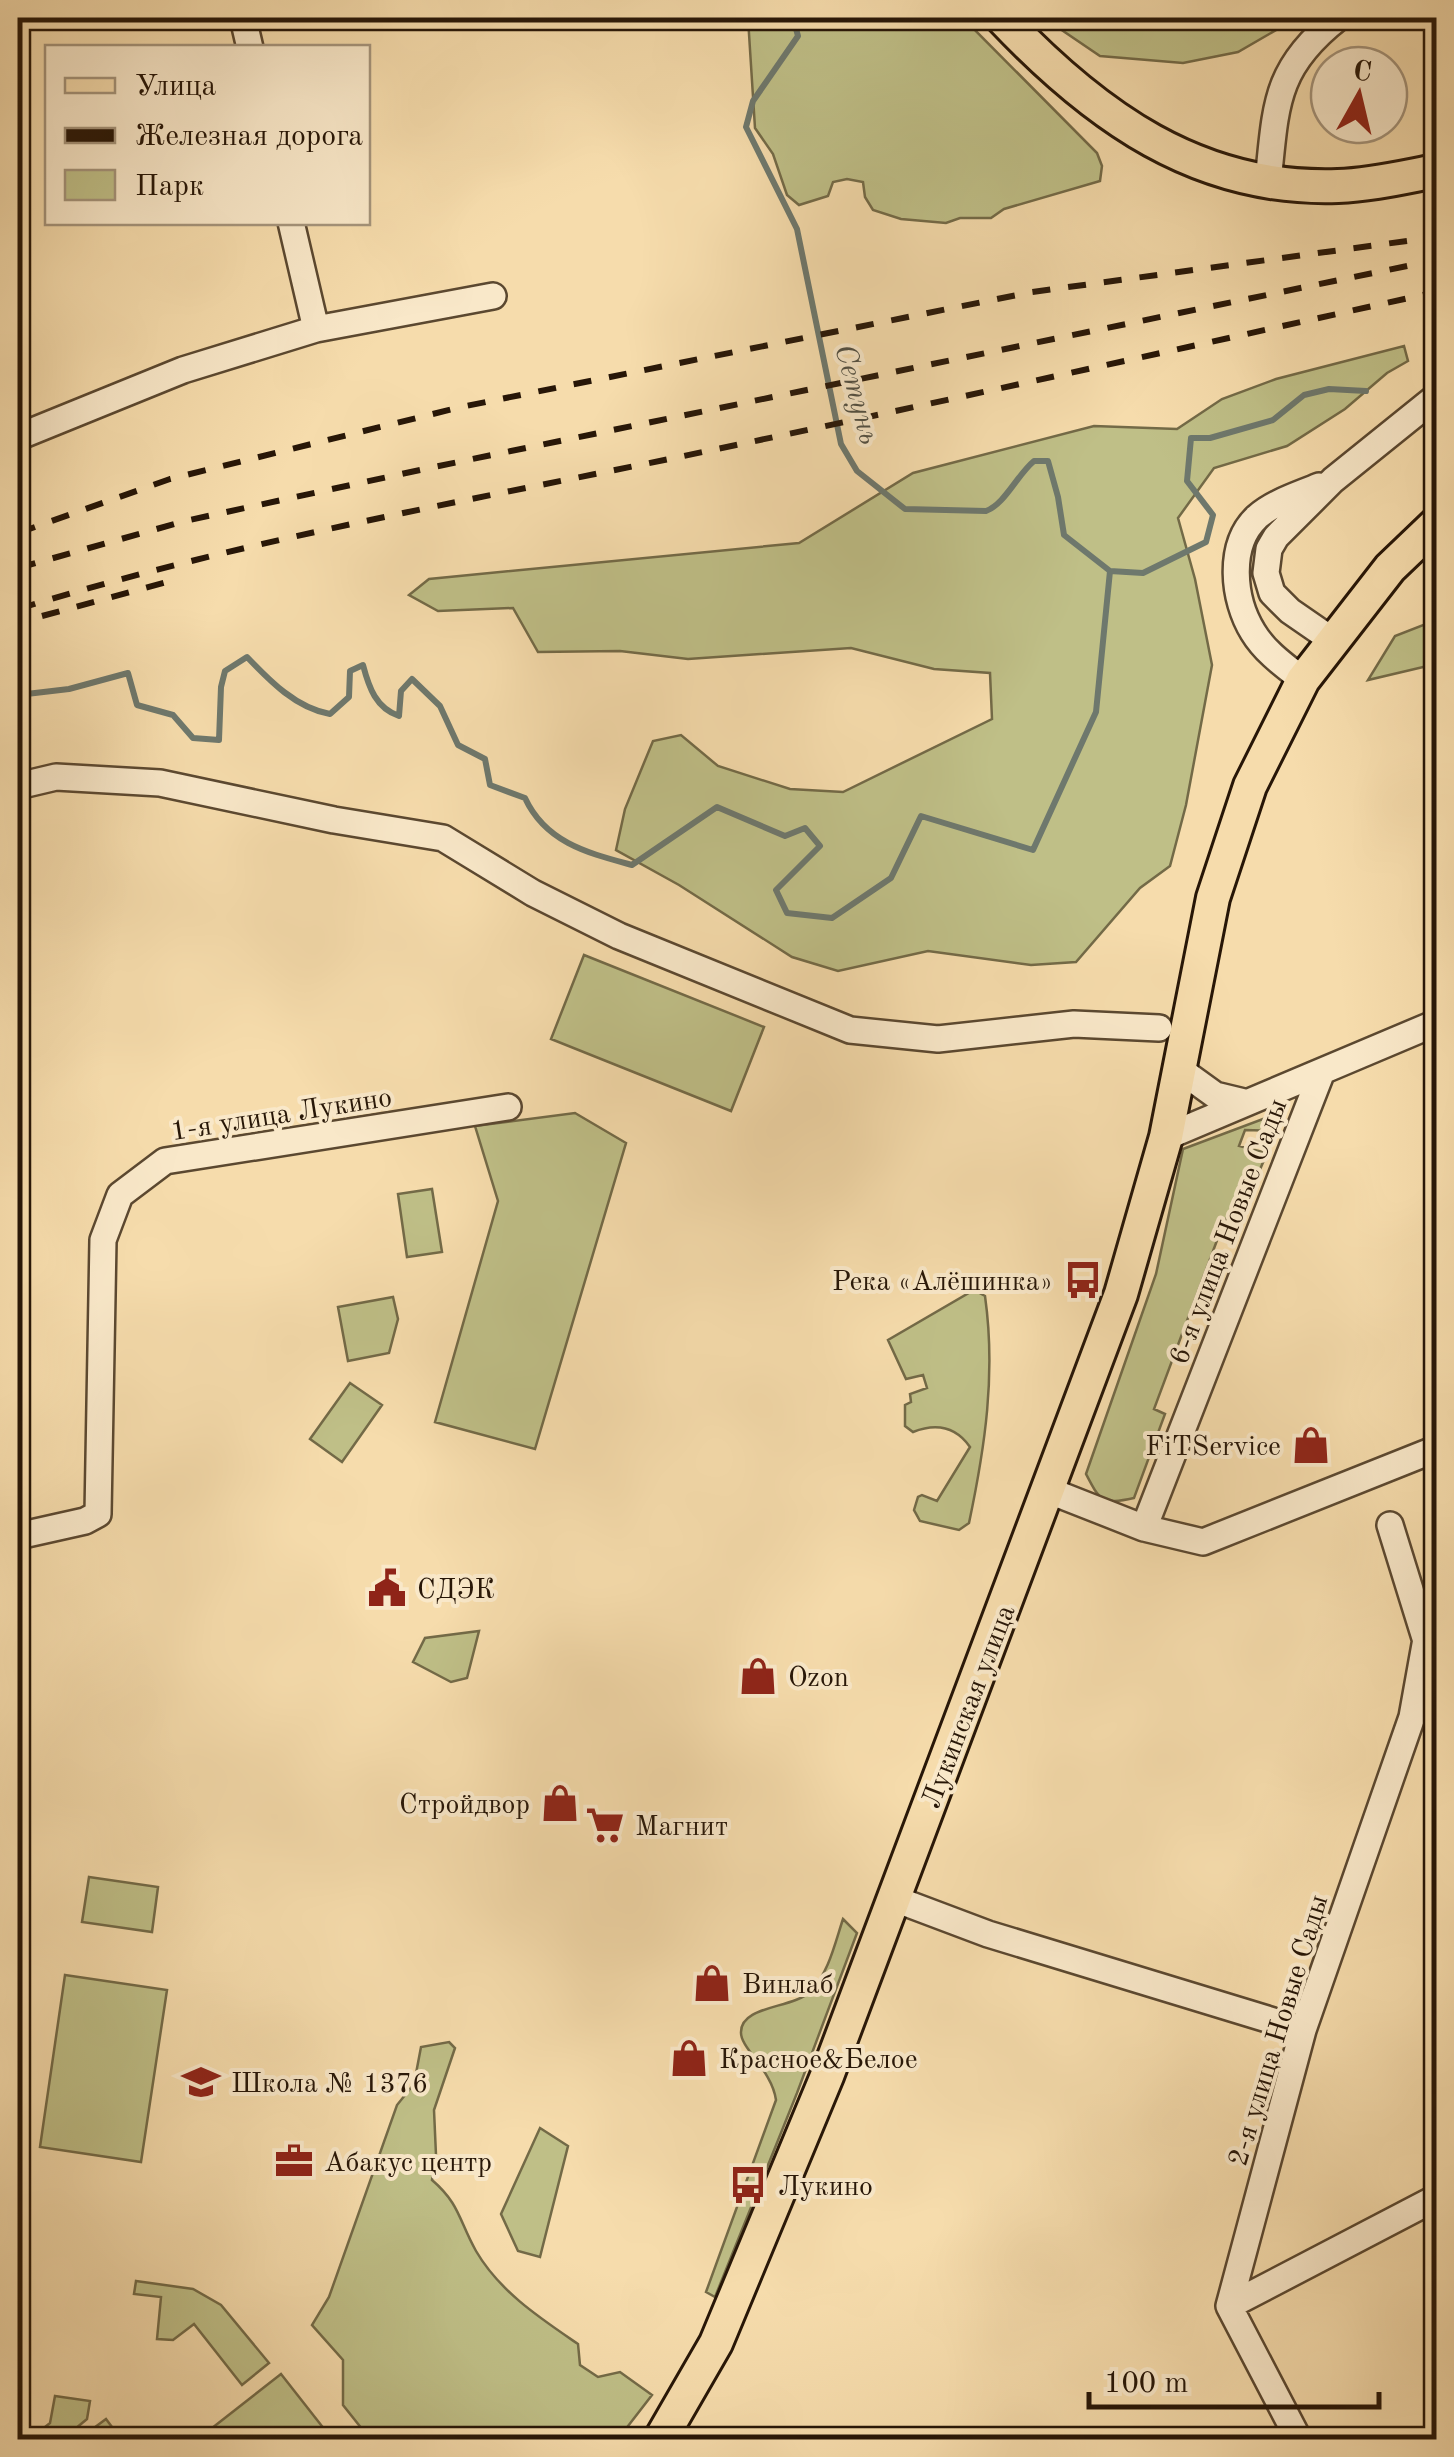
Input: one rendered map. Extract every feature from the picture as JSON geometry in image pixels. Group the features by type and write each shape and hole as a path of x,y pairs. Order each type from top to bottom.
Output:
{"main road":[{"path":"1002,18 1112,116 1158,146 1197,164 1268,182 1338,186 1436,171"},
{"name":"Лукинская улица","path":"660,2440 716,2344 828,2076 1122,1294 1166,1137 1202,948 1225,855 1250,786 1304,680 1332,640 1390,568 1436,524"}],"street":[{"path":"243,18 249,45"},
{"path":"1268,182 1282,86 1302,50 1338,18"},
{"path":"292,225 316,330"},
{"path":"18,437 182,370 316,330 493,296"},
{"path":"1332,640 1279,602 1266,573 1270,549 1276,537 1333,480 1436,397"},
{"path":"1304,680 1280,662 1254,634 1239,598 1238,552 1249,526 1269,508 1333,480"},
{"path":"18,786 56,777 160,783 334,820 443,838 532,893 619,936 850,1030 938,1039 1074,1024 1159,1028"},
{"path":"1166,1137 1436,1024"},
{"path":"1178,1069 1215,1095 1244,1102"},
{"name":"6-я улица Новые Сады","path":"1144,1528 1321,1074"},
{"name":"1-я улица Лукино","path":"18,1536 85,1522 98,1514 104,1240 120,1195 166,1161 508,1107"},
{"path":"1050,1491 1144,1528 1203,1542 1436,1450"},
{"path":"1390,1524 1431,1637 1436,1674"},
{"name":"2-я улица Новые Сады","path":"1229,2306 1303,2030 1412,1717 1431,1637"},
{"path":"895,1899 988,1934 1303,2030"},
{"path":"1299,2440 1229,2306 1436,2198"}],"green space":[{"path":"748,18 963,18 1097,153 1102,166 1100,181 1004,209 991,218 960,218 946,223 901,219 873,210 865,197 863,182 847,179 833,182 828,196 799,205 787,195 773,154 755,128"},
{"path":"1044,18 1297,18 1238,52 1183,63 1100,56"},
{"path":"1404,346 1408,361 1387,373 1345,409 1287,446 1214,468 1178,518 1212,665 1186,805 1170,866 1140,888 1076,962 1031,965 928,951 838,971 792,957 616,850 625,809 653,741 681,735 718,766 790,789 843,792 992,719 990,673 934,669 851,648 688,659 620,651 538,652 513,608 438,611 409,595 429,579 799,543 913,473 1094,426 1177,429 1222,399 1276,379"},
{"path":"1436,620 1436,664 1368,680 1395,636"},
{"path":"584,955 764,1027 731,1111 551,1039"},
{"path":"575,1113 626,1143 535,1449 435,1422 498,1201 475,1126"},
{"path":"1279,1113 1277,1131 1245,1130 1239,1146 1267,1153 1238,1221 1225,1219 1154,1409 1165,1414 1134,1498 1103,1499 1086,1474 1156,1274 1183,1149"},
{"path":"432,1189 442,1252 407,1257 398,1194"},
{"path":"974,1290 985,1296 989,1382 969,1523 959,1530 920,1521 914,1510 922,1495 937,1501 970,1447 945,1429 913,1432 905,1426 905,1405 911,1402 910,1394 927,1388 923,1375 906,1379 888,1340"},
{"path":"393,1297 398,1319 389,1353 348,1361 338,1307"},
{"path":"350,1383 382,1405 342,1462 310,1439"},
{"path":"479,1631 467,1678 451,1682 413,1662 425,1638"},
{"path":"89,1877 158,1887 152,1932 82,1922"},
{"path":"843,1919 857,1933 715,2297 706,2292 776,2100 769,2079 742,2038 743,2023 758,2012 811,1991 827,1966"},
{"path":"65,1975 167,1990 141,2162 40,2147"},
{"path":"449,2042 455,2048 434,2110 436,2155 432,2180 454,2205 476,2251 497,2279 522,2303 578,2344 580,2365 598,2377 620,2372 652,2395 618,2439 370,2439 343,2405 343,2360 312,2325 329,2297 397,2105 414,2084 421,2047"},
{"path":"540,2128 568,2146 540,2257 518,2251 501,2214"},
{"path":"136,2281 193,2289 221,2305 269,2363 242,2385 194,2324 173,2340 157,2339 161,2297 134,2294"},
{"path":"281,2374 332,2439 198,2439"},
{"path":"55,2396 90,2401 87,2419 63,2439 30,2439 50,2423"},
{"path":"106,2419 121,2439 79,2439"}],"waterway":[{"name":"Сетунь","path":"793,18 798,36 753,101 746,127 797,229 841,444 857,471 905,509 986,511 999,502 1034,461 1048,461 1064,535 1110,571 1143,573 1206,542 1213,515 1187,481 1191,438 1210,438 1273,420 1304,395 1329,389 1366,391"},
{"path":"18,695 69,689 128,673 137,705 173,715 193,738 219,740 225,671 247,657 295,700 330,714 349,697 350,671 363,665 375,696 399,716 401,691 412,679 440,706 458,745 485,759 490,785 525,798 544,826 584,850 632,865 717,807 785,836 805,828 820,846 776,890 787,913 832,918 891,878 921,816 1033,850 1096,712 1110,571"}],"railway":[{"path":"18,533 170,479 461,407 1032,292 1436,237"},
{"path":"18,568 185,521 429,468 1436,260"},
{"path":"18,609 180,564 344,526 865,418 1436,292"},
{"path":"42,616 167,582"}],"place":[{"name":"Река «Алёшинка»","path":"1083,1280"},
{"name":"FiTService","path":"1311,1445"},
{"name":"СДЭК","path":"387,1588"},
{"name":"Ozon","path":"758,1676"},
{"name":"Стройдвор","path":"560,1803"},
{"name":"Магнит","path":"605,1825"},
{"name":"Винлаб","path":"712,1983"},
{"name":"Красное&Белое","path":"689,2058"},
{"name":"Школа № 1376","path":"201,2082"},
{"name":"Абакус центр","path":"294,2161"},
{"name":"Лукино","path":"748,2185"}]}
